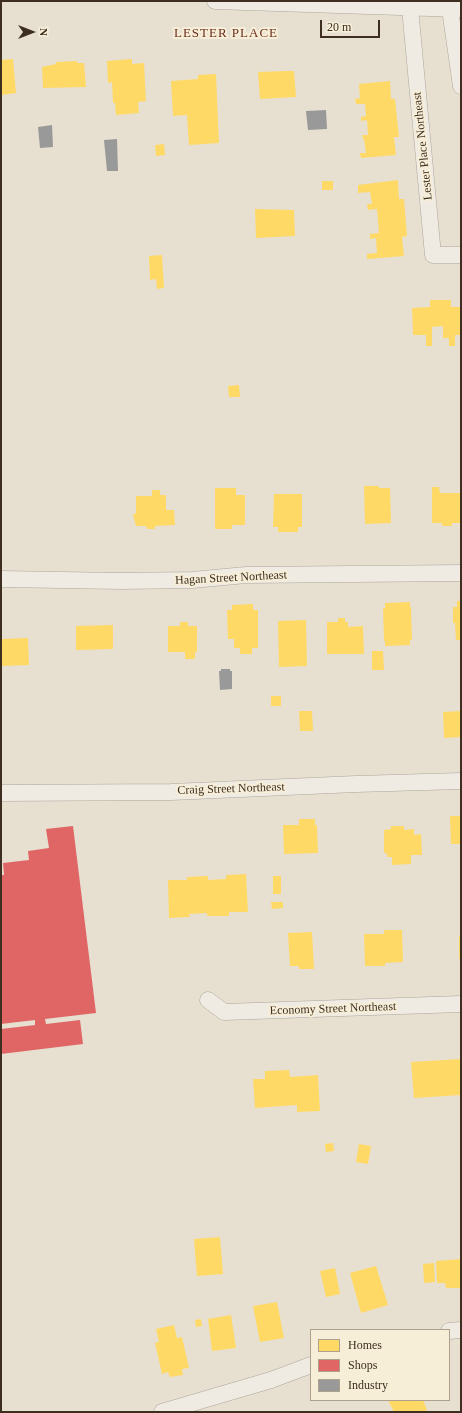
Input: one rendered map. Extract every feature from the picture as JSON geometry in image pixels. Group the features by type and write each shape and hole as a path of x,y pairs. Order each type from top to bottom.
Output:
{"street":[{"path":"215,1 455,9 461,86"},
{"name":"Lester Place Northeast","path":"410,8 433,255 461,255"},
{"name":"Hagan Street Northeast","path":"1,579 121,581 192,580 246,575 461,573"},
{"name":"Craig Street Northeast","path":"1,793 171,792 461,781"},
{"name":"Economy Street Northeast","path":"208,1000 224,1012 461,1004"},
{"path":"450,1331 461,1330"},
{"path":"162,1412 271,1380 310,1365"}],"building: Homes":[{"path":"13,59 16,93 1,95 1,60"},
{"path":"132,59 132,64 144,63 146,101 138,102 139,113 116,115 115,103 113,103 112,82 108,83 107,61"},
{"path":"77,61 77,63 84,63 86,87 43,88 42,67 56,64 56,62"},
{"path":"294,71 296,97 260,99 258,72"},
{"path":"216,74 219,143 189,145 187,115 173,116 171,81 198,79 198,75"},
{"path":"390,81 391,99 395,99 399,137 394,137 396,155 361,158 360,153 366,153 362,135 368,135 367,120 361,121 361,117 366,116 365,104 356,104 355,99 360,98 359,84"},
{"path":"164,144 165,155 156,156 155,145"},
{"path":"398,180 399,199 404,199 407,236 402,237 404,256 367,259 367,254 377,253 376,238 370,239 370,234 379,233 377,209 368,210 367,204 372,204 370,192 358,193 358,185"},
{"path":"322,181 333,181 333,190 322,190"},
{"path":"255,209 294,210 295,236 256,238"},
{"path":"162,255 164,288 157,289 156,279 150,280 149,256"},
{"path":"430,300 451,300 451,307 461,307 461,335 455,335 455,346 449,346 449,338 443,338 443,326 432,327 432,346 426,346 426,335 413,335 412,308 430,307"},
{"path":"239,385 240,397 229,397 228,386"},
{"path":"364,486 390,488 391,523 365,524"},
{"path":"432,487 439,487 440,493 461,493 461,523 452,523 452,526 442,526 442,523 432,523"},
{"path":"215,488 236,488 236,495 245,495 245,525 232,525 232,529 215,529"},
{"path":"152,490 160,490 160,495 166,495 166,510 174,510 175,525 155,526 155,529 147,529 146,526 136,526 133,515 136,513 136,496 152,496"},
{"path":"274,494 302,494 302,527 298,527 298,532 278,532 278,527 273,527"},
{"path":"457,601 461,601 461,640 456,640 455,623 453,623 453,607 457,607"},
{"path":"410,602 412,640 410,640 410,645 385,646 383,608 385,608 385,603"},
{"path":"253,604 253,610 258,610 258,648 252,648 252,654 240,654 240,648 234,648 234,639 228,639 227,610 232,610 232,605"},
{"path":"338,618 345,618 345,622 348,622 348,627 363,626 364,654 327,654 327,622 338,622"},
{"path":"306,620 307,666 279,667 278,621"},
{"path":"180,622 188,622 188,626 197,626 197,652 195,652 195,659 185,659 185,652 168,652 168,626 180,626"},
{"path":"113,625 113,649 76,650 76,626"},
{"path":"28,638 29,665 1,666 1,639"},
{"path":"372,651 383,651 384,670 372,670"},
{"path":"271,696 281,696 281,706 271,706"},
{"path":"299,711 312,711 313,731 300,731"},
{"path":"461,711 461,737 444,738 443,712"},
{"path":"450,816 461,816 461,844 451,844"},
{"path":"299,819 315,819 315,825 317,825 318,853 284,854 283,825 299,825"},
{"path":"391,826 404,826 404,830 414,829 414,835 421,834 422,855 411,855 411,864 392,865 392,857 387,857 387,853 384,853 384,830 391,829"},
{"path":"246,874 248,912 229,912 229,916 207,916 207,913 189,914 190,917 169,918 168,880 187,880 187,877 208,876 208,880 226,879 226,875"},
{"path":"273,876 281,876 281,894 273,894"},
{"path":"271,902 283,902 283,908 272,909"},
{"path":"384,930 402,930 403,962 385,963 385,966 365,966 364,934 384,934"},
{"path":"312,932 314,969 299,969 299,966 290,966 288,933"},
{"path":"459,936 461,936 461,959 459,959"},
{"path":"461,1059 461,1095 414,1098 411,1062"},
{"path":"289,1070 290,1077 318,1075 320,1111 297,1112 297,1105 255,1108 253,1079 265,1079 265,1071"},
{"path":"333,1143 334,1151 326,1152 325,1144"},
{"path":"359,1144 371,1146 368,1164 356,1162"},
{"path":"220,1237 223,1274 197,1276 194,1239"},
{"path":"461,1259 461,1288 446,1288 445,1283 437,1283 436,1261"},
{"path":"434,1263 435,1282 424,1283 423,1264"},
{"path":"376,1266 388,1305 361,1313 350,1273"},
{"path":"335,1268 340,1294 326,1297 320,1271"},
{"path":"277,1302 284,1338 260,1342 253,1306"},
{"path":"231,1315 236,1348 212,1351 208,1319"},
{"path":"201,1319 202,1326 196,1327 195,1320"},
{"path":"174,1325 177,1338 182,1337 189,1368 182,1369 183,1375 170,1377 168,1372 162,1374 155,1343 159,1342 156,1329"},
{"path":"388,1401 423,1401 427,1410 423,1412 394,1412"}],"building: Shops":[{"path":"73,826 96,1013 45,1019 46,1024 80,1020 83,1044 1,1054 1,1029 35,1025 35,1020 1,1024 1,875 4,875 3,863 29,860 28,851 49,848 46,829"}],"building: Industry":[{"path":"326,110 327,129 308,130 306,111"},
{"path":"52,125 53,147 40,148 38,127"},
{"path":"117,139 118,171 107,171 104,140"},
{"path":"221,669 230,669 230,671 232,671 232,689 220,690 219,671 221,671"}],"district":[{"name":"LESTER PLACE","path":"226,34"}]}
